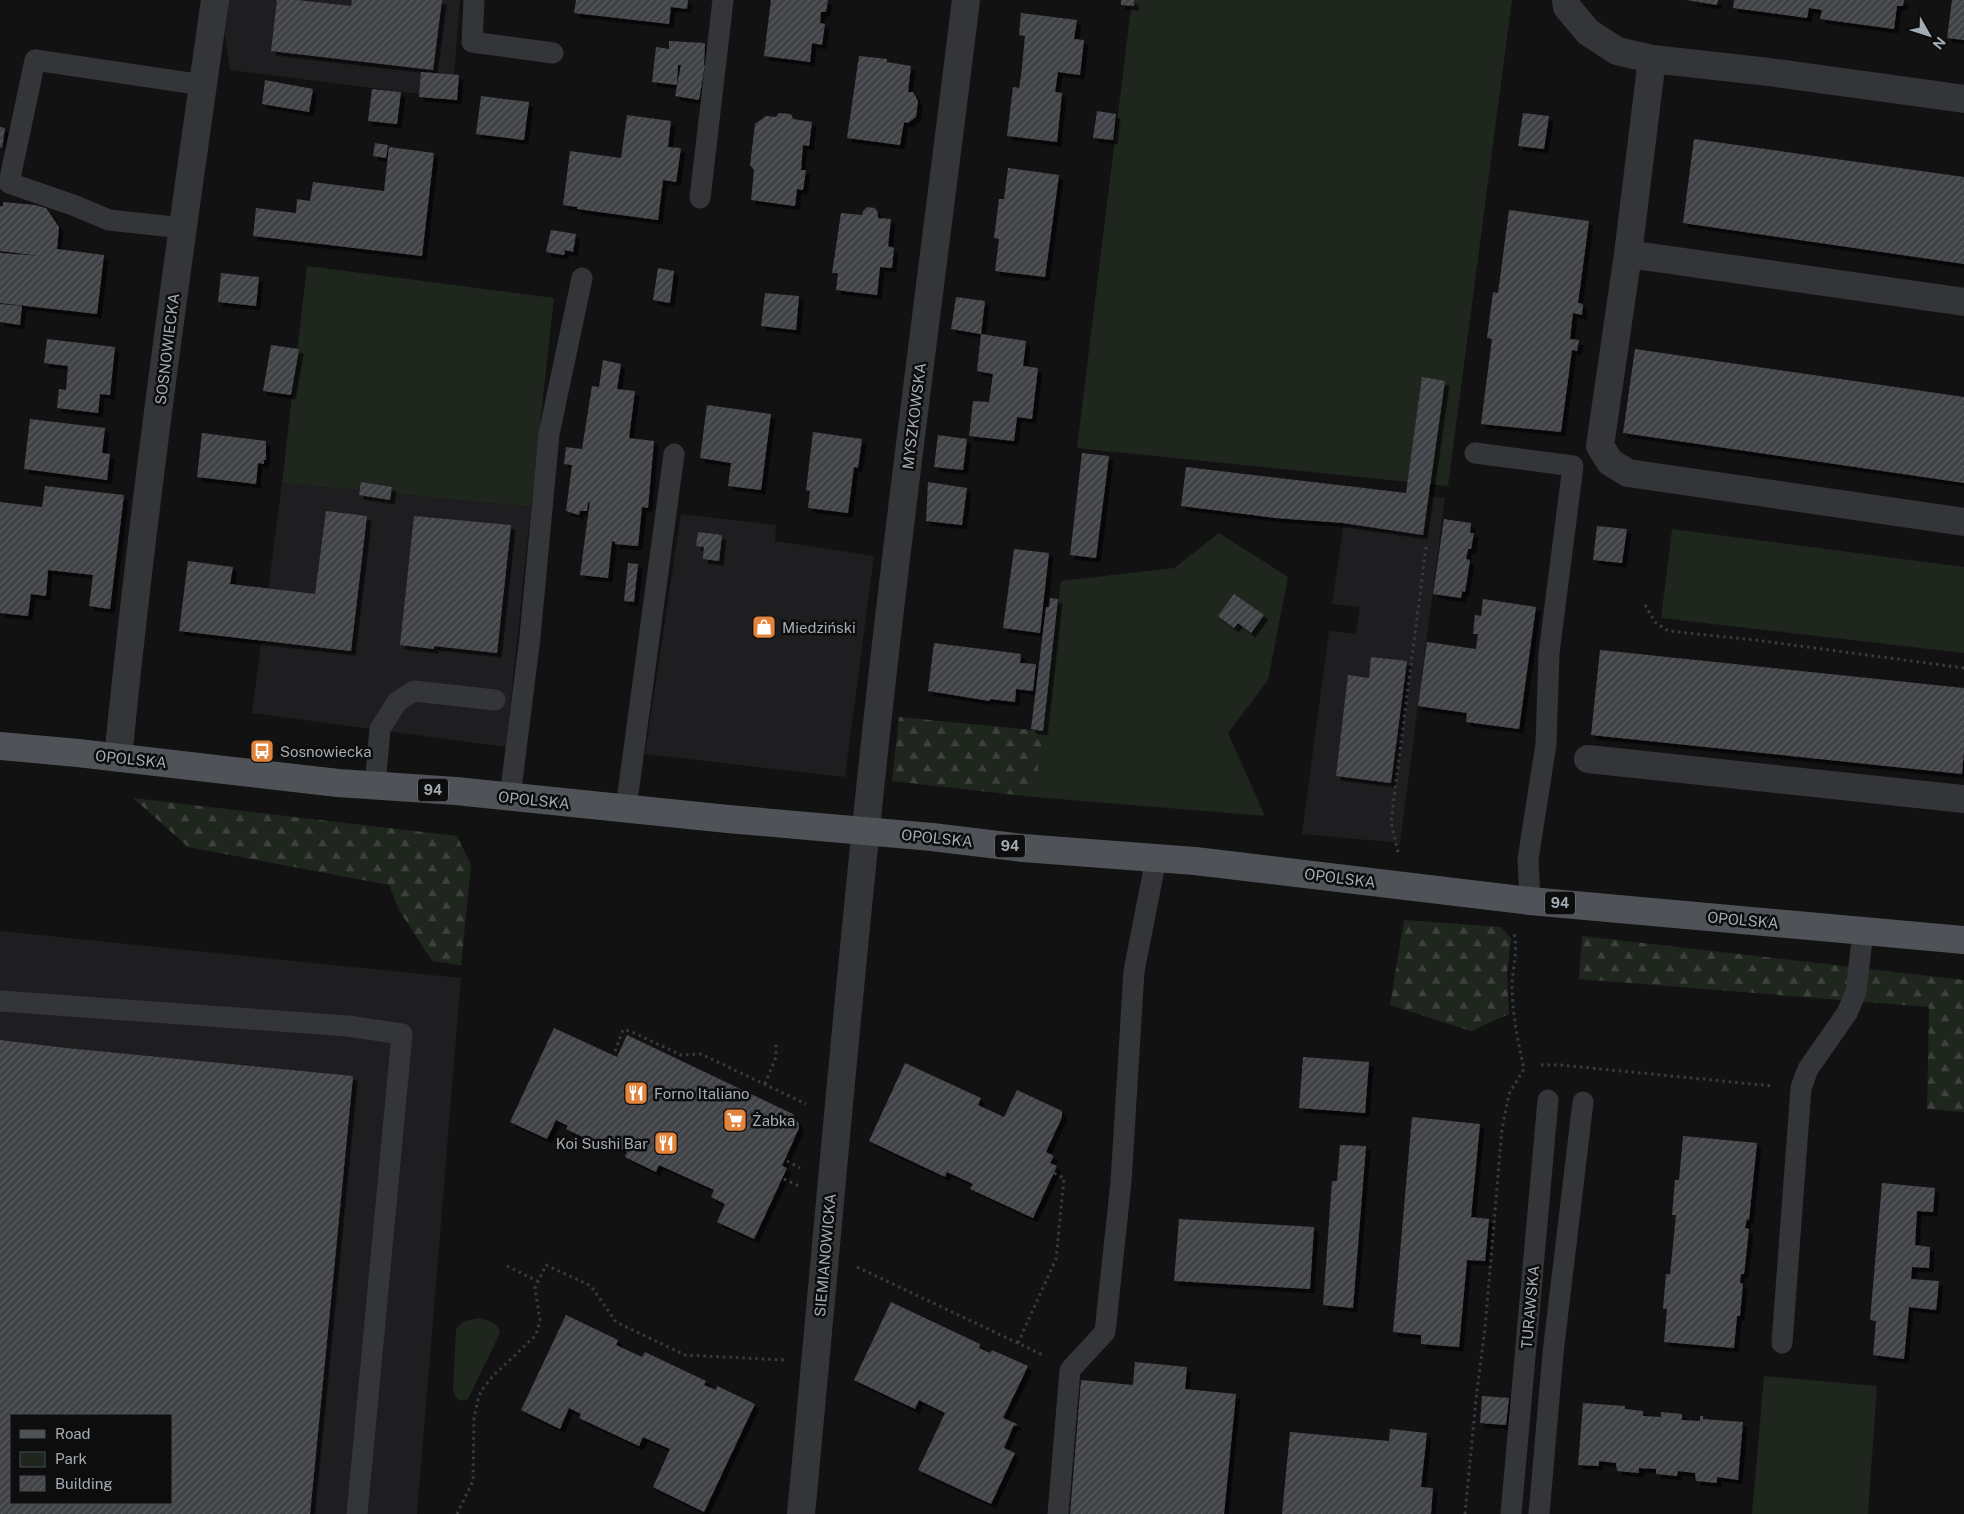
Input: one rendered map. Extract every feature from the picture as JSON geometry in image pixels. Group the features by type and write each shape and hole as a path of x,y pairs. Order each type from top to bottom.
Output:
{"main road":[{"name":"OPOLSKA","path":"0,746 338,783 510,797 932,837 1023,848 1212,863 1530,901 1964,940"}],"street":[{"name":"SOSNOWIECKA","path":"118,758 135,592 190,172 215,0"},
{"name":"MYSZKOWSKA","path":"850,996 865,832 898,545 966,0"},
{"path":"1566,0 1567,8 1588,32 1617,51 1652,59 1769,72 1964,99"},
{"path":"1652,59 1628,254 1600,446 1610,462 1628,474 1964,522"},
{"path":"1628,254 1964,302"},
{"path":"1588,759 1964,799"},
{"name":"SIEMIANOWICKA","path":"801,1514 850,996"}],"lane":[{"path":"474,0 472,42 553,52"},
{"path":"700,198 723,0"},
{"path":"183,228 109,220 73,205 4,182 35,60 203,85"},
{"path":"510,797 530,637 549,434 582,278"},
{"path":"1475,453 1573,466 1549,654 1546,744 1528,859 1530,901"},
{"path":"626,808 674,454"},
{"path":"375,786 380,729 397,702 414,691 495,700"},
{"path":"1058,1514 1070,1370 1105,1332 1121,1182 1134,971 1156,859"},
{"path":"1782,1343 1801,1088 1808,1069 1847,1013 1856,992 1863,931"},
{"path":"0,1001 348,1026 402,1034 357,1514"},
{"name":"TURAWSKA","path":"1512,1514 1548,1100"},
{"path":"1539,1514 1553,1353 1583,1102"}],"path":[{"path":"1398,852 1391,822 1426,547"},
{"path":"1645,605 1654,622 1668,631 1755,640 1964,668"},
{"path":"1465,1514 1485,1328 1502,1129 1508,1094 1524,1069 1516,1033 1513,995 1516,940 1512,928"},
{"path":"615,1051 623,1030 630,1031 682,1055 701,1054 807,1104"},
{"path":"765,1084 776,1057 776,1044"},
{"path":"1541,1065 1560,1065 1801,1088"},
{"path":"787,1161 801,1168 808,1168"},
{"path":"1018,1343 1056,1259 1064,1178 1054,1173"},
{"path":"784,1178 806,1190"},
{"path":"507,1266 537,1281"},
{"path":"458,1514 473,1481 474,1418 481,1391 492,1377 536,1334 540,1320 535,1288 546,1266 591,1286 616,1322 685,1354 783,1359 789,1364"},
{"path":"855,1266 1045,1356 1044,1366"}],"shaded area":[{"path":"220,0 460,0 452,98 230,70"},
{"path":"282,483 531,507 506,747 252,713"},
{"path":"1349,486 1445,498 1400,843 1302,834 1329,631 1356,634 1360,607 1332,604"},
{"name":"Miedziński","path":"681,514 776,525 775,541 874,556 845,777 645,754"},
{"path":"0,931 461,978 417,1514 0,1514"}],"green space":[{"path":"1132,0 1512,0 1448,486 1077,448"},
{"path":"307,266 554,298 531,507 282,483"},
{"path":"1672,529 1964,567 1964,653 1661,618"},
{"path":"1219,533 1288,577 1268,680 1228,733 1265,816 1034,797 1061,581 1174,568"},
{"path":"899,717 1043,731 1034,797 892,781"},
{"path":"133,798 457,836 471,865 461,965 432,961 399,910 389,885 188,847"},
{"path":"1404,920 1501,927 1511,938 1507,974 1509,1014 1471,1031 1390,1005"},
{"path":"1582,936 1964,980 1964,1112 1927,1109 1929,1007 1579,979"},
{"path":"478,1318 495,1324 500,1333 468,1399 461,1401 453,1391 456,1329 463,1322"},
{"path":"1764,1376 1877,1386 1868,1514 1752,1514"}],"building":[{"path":"277,0 297,0 351,6 352,0 442,0 433,70 271,51"},
{"path":"576,0 688,0 687,9 671,7 669,24 574,13"},
{"path":"771,0 828,0 826,12 821,12 820,23 825,24 822,45 812,43 810,62 764,56"},
{"path":"1121,0 1134,0 1134,6 1121,5"},
{"path":"1686,0 1718,0 1717,5"},
{"path":"1734,0 1904,0 1903,6 1897,6 1894,29 1820,19 1822,10 1809,8 1807,18 1733,8"},
{"path":"1952,0 1964,0 1964,40 1947,38"},
{"path":"1021,13 1077,20 1074,39 1084,40 1080,75 1058,72 1055,92 1062,93 1057,142 1007,136 1013,87 1019,88 1021,76 1025,36 1019,35"},
{"path":"669,41 705,43 705,65 699,100 675,96 681,65 678,65 677,85 652,82 656,47 669,49"},
{"path":"859,56 887,59 887,62 911,66 908,92 913,92 918,101 916,117 908,123 904,122 900,145 847,138"},
{"path":"421,72 459,75 457,100 419,97"},
{"path":"265,80 313,89 309,112 262,104"},
{"path":"372,89 401,92 397,124 368,121"},
{"path":"481,96 529,102 524,140 476,134"},
{"path":"1097,111 1116,114 1113,140 1093,138"},
{"path":"779,113 791,114 793,119 812,122 809,146 803,145 801,170 806,170 803,190 797,189 795,206 751,200 754,170 750,165 755,124 766,116 776,117"},
{"path":"1523,113 1549,116 1544,149 1518,146"},
{"path":"627,115 671,121 668,147 681,148 676,182 663,180 658,220 577,209 577,207 563,205 570,151 621,158"},
{"path":"0,127 5,128 2,148 0,147"},
{"path":"1694,139 1964,177 1964,264 1683,223"},
{"path":"375,143 388,145 386,158 373,156"},
{"path":"389,147 434,153 422,256 253,236 256,208 296,213 297,199 310,201 313,182 384,191"},
{"path":"1008,168 1059,175 1045,277 995,271 999,239 994,238 999,199 1004,199"},
{"path":"3,202 46,208 59,227 57,249 104,255 97,314 0,303 0,253 42,256 0,251 0,206 3,206"},
{"path":"867,207 875,208 878,218 891,219 888,246 894,248 892,268 880,267 877,295 836,290 838,273 832,273 841,213 862,215"},
{"path":"1509,210 1589,221 1578,303 1583,304 1582,315 1573,313 1570,339 1579,340 1577,351 1572,350 1561,432 1481,424 1492,339 1487,338 1493,292 1498,293"},
{"path":"551,230 576,234 573,252 565,250 564,255 546,252"},
{"path":"658,268 674,271 670,303 653,300"},
{"path":"221,273 259,277 256,306 218,302"},
{"path":"765,293 799,296 796,330 761,326"},
{"path":"956,297 985,301 981,334 951,329"},
{"path":"0,304 22,306 20,325 0,322"},
{"path":"981,334 1026,341 1023,366 1038,368 1032,419 1017,417 1014,441 969,436 973,401 989,402 993,374 977,371"},
{"path":"47,339 115,347 110,395 100,394 98,413 57,408 59,389 66,390 68,366 44,363"},
{"path":"271,345 299,349 291,395 263,391"},
{"path":"1635,349 1964,397 1964,483 1623,433"},
{"path":"603,360 621,364 617,389 635,391 629,438 654,441 648,508 642,507 638,546 615,544 612,541 608,578 580,575 590,501 587,511 580,511 579,515 566,511 572,465 564,464 566,447 582,449 592,386 599,387"},
{"path":"1422,377 1445,381 1423,535 1343,523 1275,518 1181,506 1186,467 1406,493"},
{"path":"707,405 771,414 761,490 728,486 731,463 700,458"},
{"path":"30,419 105,428 102,453 110,454 107,480 24,469"},
{"path":"813,432 862,439 858,468 854,467 848,513 808,508 810,491 806,490"},
{"path":"202,433 266,441 266,460 264,460 264,464 258,463 256,484 197,477"},
{"path":"938,435 967,439 963,470 934,467"},
{"path":"1082,453 1109,456 1096,558 1070,555"},
{"path":"361,482 392,487 390,500 359,495"},
{"path":"928,482 967,488 962,525 926,521"},
{"path":"45,486 124,495 110,609 89,606 93,575 48,570 46,596 31,594 28,616 0,613 0,502 42,507"},
{"path":"326,511 367,516 351,651 179,631 188,561 233,567 230,584 315,594"},
{"path":"414,516 511,525 497,653 434,646 434,649 400,645"},
{"path":"1444,519 1471,523 1470,533 1474,533 1471,549 1468,549 1466,559 1470,560 1465,592 1462,591 1461,598 1433,594"},
{"path":"1597,526 1627,529 1622,563 1593,560"},
{"path":"698,532 722,535 719,561 703,559 704,547 696,546"},
{"path":"1014,549 1049,553 1040,633 1003,628"},
{"path":"628,563 638,564 634,602 624,601"},
{"path":"1234,594 1264,615 1251,633 1238,623 1234,628 1218,616"},
{"path":"1050,598 1058,599 1043,731 1031,729 1046,607 1049,607"},
{"path":"1483,599 1536,607 1519,729 1466,722 1467,713 1418,706 1427,642 1476,649 1478,634 1473,634 1475,615 1481,616"},
{"path":"934,643 1021,654 1020,663 1036,664 1033,691 1016,689 1015,702 990,699 990,701 928,691"},
{"path":"1600,650 1964,688 1962,774 1591,735"},
{"path":"1371,657 1407,661 1391,783 1336,776 1348,675 1369,678"},
{"path":"554,1028 617,1057 627,1035 793,1114 799,1124 799,1128 782,1166 787,1168 754,1239 717,1222 725,1204 711,1197 714,1190 659,1165 656,1172 625,1157 627,1152 600,1139 597,1144 566,1129 568,1126 556,1120 547,1139 510,1122"},
{"path":"0,1040 353,1076 310,1514 0,1514"},
{"path":"1303,1057 1369,1062 1365,1113 1299,1108"},
{"path":"905,1063 981,1098 978,1105 1004,1117 1017,1090 1062,1111 1062,1117 1046,1152 1054,1156 1050,1163 1057,1166 1033,1218 970,1189 973,1184 947,1172 945,1177 869,1141"},
{"path":"1412,1117 1480,1124 1471,1217 1489,1219 1485,1261 1467,1260 1459,1347 1421,1344 1421,1335 1393,1332"},
{"path":"1683,1136 1757,1143 1749,1220 1747,1219 1745,1228 1749,1229 1744,1274 1741,1274 1740,1283 1743,1283 1740,1316 1737,1316 1734,1348 1664,1342 1667,1309 1663,1309 1666,1274 1670,1274 1676,1215 1672,1215 1675,1180 1679,1180"},
{"path":"1340,1145 1366,1146 1353,1308 1323,1305 1332,1181 1337,1181"},
{"path":"1882,1183 1935,1188 1933,1212 1917,1211 1915,1245 1930,1247 1929,1268 1912,1267 1911,1279 1939,1281 1936,1310 1909,1307 1904,1359 1873,1355 1876,1321 1870,1320"},
{"path":"1179,1219 1314,1227 1310,1289 1174,1281"},
{"path":"891,1302 980,1344 979,1348 990,1353 992,1350 1028,1366 1003,1418 1017,1424 1016,1426 1014,1425 1004,1448 1015,1453 991,1504 918,1470 945,1413 919,1400 915,1409 854,1380"},
{"path":"566,1315 618,1340 616,1345 642,1357 645,1352 706,1381 704,1385 716,1390 717,1386 755,1404 704,1512 653,1487 670,1449 643,1437 639,1446 579,1418 581,1414 569,1408 560,1429 521,1410"},
{"path":"1135,1362 1187,1367 1185,1389 1236,1394 1224,1514 1070,1514 1081,1380 1133,1385"},
{"path":"1482,1396 1509,1398 1506,1425 1480,1423"},
{"path":"1583,1403 1625,1406 1625,1409 1643,1411 1643,1416 1661,1417 1661,1412 1682,1414 1682,1420 1700,1421 1700,1416 1703,1416 1703,1419 1743,1422 1738,1480 1717,1477 1717,1483 1696,1481 1695,1473 1678,1471 1677,1476 1656,1474 1656,1469 1639,1468 1639,1473 1617,1471 1616,1463 1599,1461 1599,1466 1578,1465"},
{"path":"1390,1429 1427,1433 1421,1487 1433,1488 1431,1514 1282,1514 1290,1432 1389,1441"}],"place":[{"name":"Miedziński","path":"764,627"},
{"name":"Sosnowiecka","path":"262,751"},
{"name":"Forno Italiano","path":"636,1093"},
{"name":"Żabka","path":"735,1120"},
{"name":"Koi Sushi Bar","path":"666,1143"}]}
